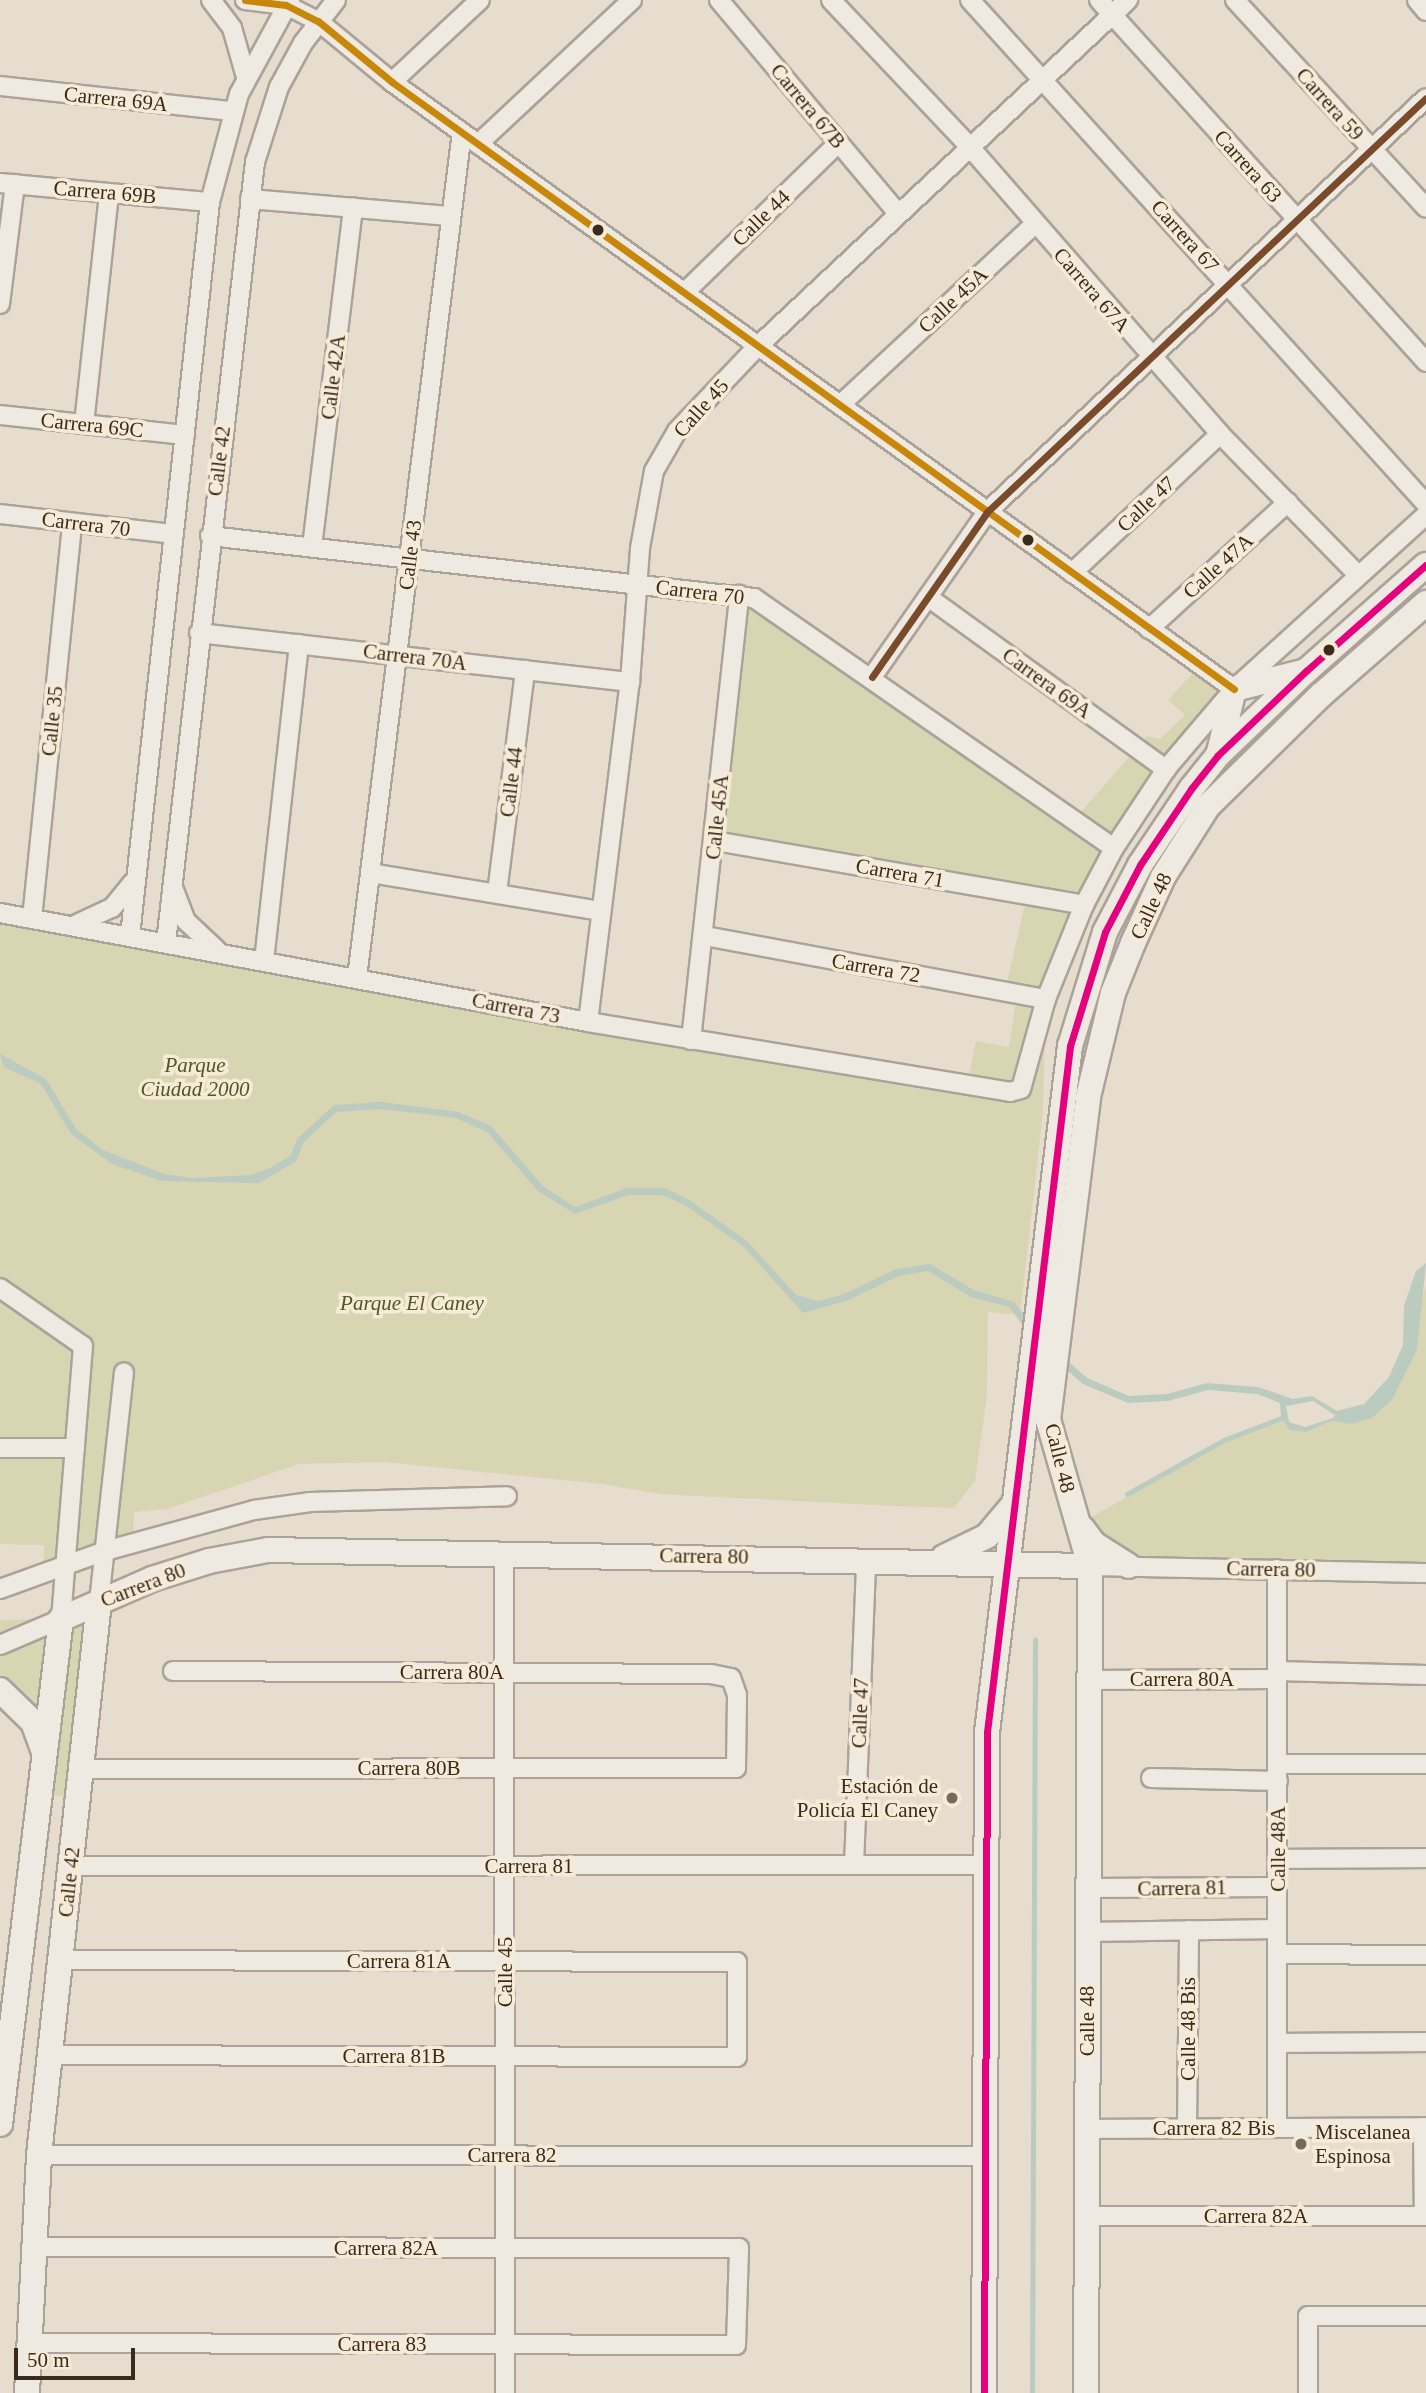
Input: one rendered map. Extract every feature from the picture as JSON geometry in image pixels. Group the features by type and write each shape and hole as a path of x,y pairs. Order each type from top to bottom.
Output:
{"main road":[{"name":"Calle 48","path":"984,2393 987,1732 1021,1419 1070,1046 1105,932 1140,865 1218,755 1306,671 1426,565"},
{"name":"Calle 48","path":"1086,2393 1090,1566 1080,1524 1055,1457 1048,1420 1093,1074 1113,993 1163,877 1208,806 1235,777 1426,603"},
{"path":"1218,755 1234,689 1306,671"},
{"path":"934,1560 987,1536 1013,1504"},
{"path":"1080,1524 1094,1544 1129,1566"},
{"name":"Carrera 80","path":"61,1619 208,1561 268,1550 934,1560 1090,1566"},
{"name":"Calle 42","path":"27,2393 39,2155 99,1602"},
{"name":"Calle 42","path":"0,2124 61,1619"},
{"path":"0,1689 33,1722 45,1756"}],"street":[{"path":"211,0 232,28 246,77"},
{"path":"245,0 288,3 318,21 392,82 1234,689"},
{"name":"Calle 42","path":"166,943 250,199 270,111 318,21 336,0"},
{"path":"392,82 480,0"},
{"path":"478,144 632,0"},
{"name":"Carrera 67B","path":"719,0 897,212"},
{"name":"Carrera 67A","path":"831,0 969,146 1149,356 1220,434 1358,575"},
{"name":"Carrera 67","path":"970,0 1426,504"},
{"name":"Carrera 63","path":"1099,0 1426,362"},
{"name":"Calle 45","path":"588,1022 630,682 638,585 654,471 677,431 758,346 897,212 1129,0"},
{"name":"Carrera 59","path":"1235,0 1426,208"},
{"path":"1417,0 1426,11"},
{"name":"Calle 42","path":"130,936 210,202 232,111 246,77 288,3"},
{"name":"Carrera 69A","path":"0,86 232,111"},
{"path":"872,677 987,512 1149,356 1298,222 1426,98"},
{"name":"Calle 43","path":"357,978 461,132"},
{"name":"Calle 44","path":"684,293 838,143"},
{"path":"0,304 7,184"},
{"name":"Carrera 69B","path":"7,184 210,202"},
{"path":"84,424 109,193"},
{"path":"250,199 449,216"},
{"name":"Calle 42A","path":"313,547 353,207"},
{"name":"Calle 45A","path":"840,405 1036,223"},
{"name":"Carrera 69C","path":"0,415 184,435"},
{"name":"Calle 47","path":"1072,573 1220,434"},
{"name":"Calle 47A","path":"1149,629 1288,502"},
{"name":"Carrera 70","path":"0,514 172,534"},
{"path":"1046,999 1084,905 1114,848 1166,769 1234,689 1426,515"},
{"name":"Calle 35","path":"32,919 72,523"},
{"name":"Carrera 70","path":"210,536 739,595 765,603 1114,848"},
{"name":"Calle 45A","path":"691,1040 705,936 739,595"},
{"name":"Carrera 69A","path":"928,597 1166,769"},
{"name":"Carrera 70A","path":"200,633 630,682"},
{"path":"264,961 299,644"},
{"name":"Calle 44","path":"497,893 525,670"},
{"name":"Carrera 71","path":"715,841 1084,905"},
{"path":"371,873 600,911"},
{"path":"73,925 112,908 136,875"},
{"path":"172,881 192,930 227,954"},
{"name":"Carrera 73","path":"0,914 73,925 588,1022 1010,1092 1021,1089 1046,999"},
{"name":"Carrera 72","path":"705,936 1046,999"},
{"name":"Calle 42","path":"0,1288 83,1346 61,1619"},
{"name":"Calle 42","path":"99,1602 124,1372"},
{"path":"0,1448 75,1448"},
{"name":"Carrera 80","path":"0,1589 105,1551 254,1510 310,1502 508,1496"},
{"name":"Calle 45","path":"505,1552 505,2393"},
{"name":"Calle 47","path":"853,1865 866,1560"},
{"name":"Carrera 80","path":"1090,1566 1426,1573"},
{"name":"Calle 48A","path":"1277,2128 1278,1569"},
{"name":"Carrera 80","path":"0,1645 61,1619"},
{"name":"Carrera 80A","path":"173,1671 505,1672 731,1678 737,1695 736,1769"},
{"name":"Carrera 80A","path":"1088,1680 1277,1675 1426,1675"},
{"path":"1151,1778 1426,1764"},
{"name":"Carrera 80B","path":"81,1769 736,1769"},
{"path":"1277,1859 1426,1858"},
{"name":"Carrera 81","path":"71,1866 987,1864"},
{"name":"Carrera 81","path":"1087,1888 1278,1886"},
{"name":"Carrera 81","path":"1087,1932 1277,1929"},
{"name":"Calle 48 Bis","path":"1187,2129 1189,1930"},
{"path":"1277,1954 1426,1955"},
{"name":"Carrera 81A","path":"61,1960 737,1962 737,2057"},
{"path":"1277,2043 1426,2042"},
{"name":"Carrera 81B","path":"51,2055 737,2057"},
{"path":"1424,2127 1425,2216"},
{"name":"Carrera 82 Bis","path":"1087,2129 1424,2127"},
{"name":"Carrera 82","path":"39,2155 985,2156"},
{"name":"Carrera 82A","path":"1086,2216 1425,2216"},
{"name":"Carrera 82A","path":"33,2247 739,2248 736,2344"},
{"path":"1308,2393 1308,2316 1426,2316"},
{"name":"Carrera 83","path":"29,2343 736,2344"}],"green space":[{"path":"739,595 1074,820 1147,736 1160,739 1185,715 1168,700 1200,665 1234,689 1114,848 1046,999 1043,1112 1020,1315 988,1312 987,1395 975,1481 954,1508 659,1494 602,1484 385,1462 299,1464 167,1509 134,1512 133,1544 43,1575 44,1545 0,1544 0,913 967,1085 976,1041 1009,1047 1017,994 1005,991 1027,895 715,841"},
{"path":"1426,1286 1426,1573 1129,1566 1080,1524 1224,1440 1281,1418 1290,1430 1306,1432 1331,1421 1352,1424 1372,1418 1392,1400 1417,1350 1419,1307"},
{"path":"99,1602 78,1798 42,1794 45,1756 0,1690 0,1620 61,1619"}],"shaded area":[{"path":"0,1054 46,1079 76,1129 103,1150 164,1174 192,1178 251,1175 272,1167 290,1156 298,1138 334,1105 382,1102 458,1112 491,1126 543,1186 575,1207 627,1188 664,1188 688,1199 748,1242 796,1295 819,1301 844,1294 896,1269 930,1264 974,1290 1014,1302 1044,1340 1087,1378 1129,1396 1167,1394 1207,1383 1258,1387 1293,1399 1312,1396 1337,1411 1364,1404 1389,1377 1403,1345 1404,1306 1416,1271 1426,1263 1417,1350 1392,1400 1372,1418 1352,1424 1331,1421 1306,1432 1290,1430 1281,1418 1280,1403 1257,1394 1208,1390 1168,1401 1128,1403 1083,1384 1038,1345 1009,1307 971,1297 928,1271 899,1276 846,1301 803,1313 744,1247 685,1205 662,1195 628,1195 575,1214 538,1191 487,1132 456,1118 382,1109 336,1112 304,1142 296,1161 259,1183 162,1181 112,1164 71,1134 41,1084 4,1067","holes":["1313,1401 1335,1415 1305,1427 1289,1422 1286,1406"]}],"waterway":[{"path":"1127,1494 1224,1440 1281,1418"},
{"path":"1032,2393 1035,1640"}],"transit line":[{"path":"245,0 286,5 318,21 392,82 1234,689"},
{"path":"872,677 987,512 1426,98"},
{"path":"984,2393 987,1732 1070,1046 1105,932 1140,865 1191,789 1218,755 1306,671 1426,565"}],"place":[{"name":"Estación de Policía El Caney","path":"952,1798"},
{"name":"Miscelanea Espinosa","path":"1301,2144"}],"park label":[{"name":"Parque Ciudad 2000","path":"195,1077"},
{"name":"Parque El Caney","path":"412,1303"}]}
